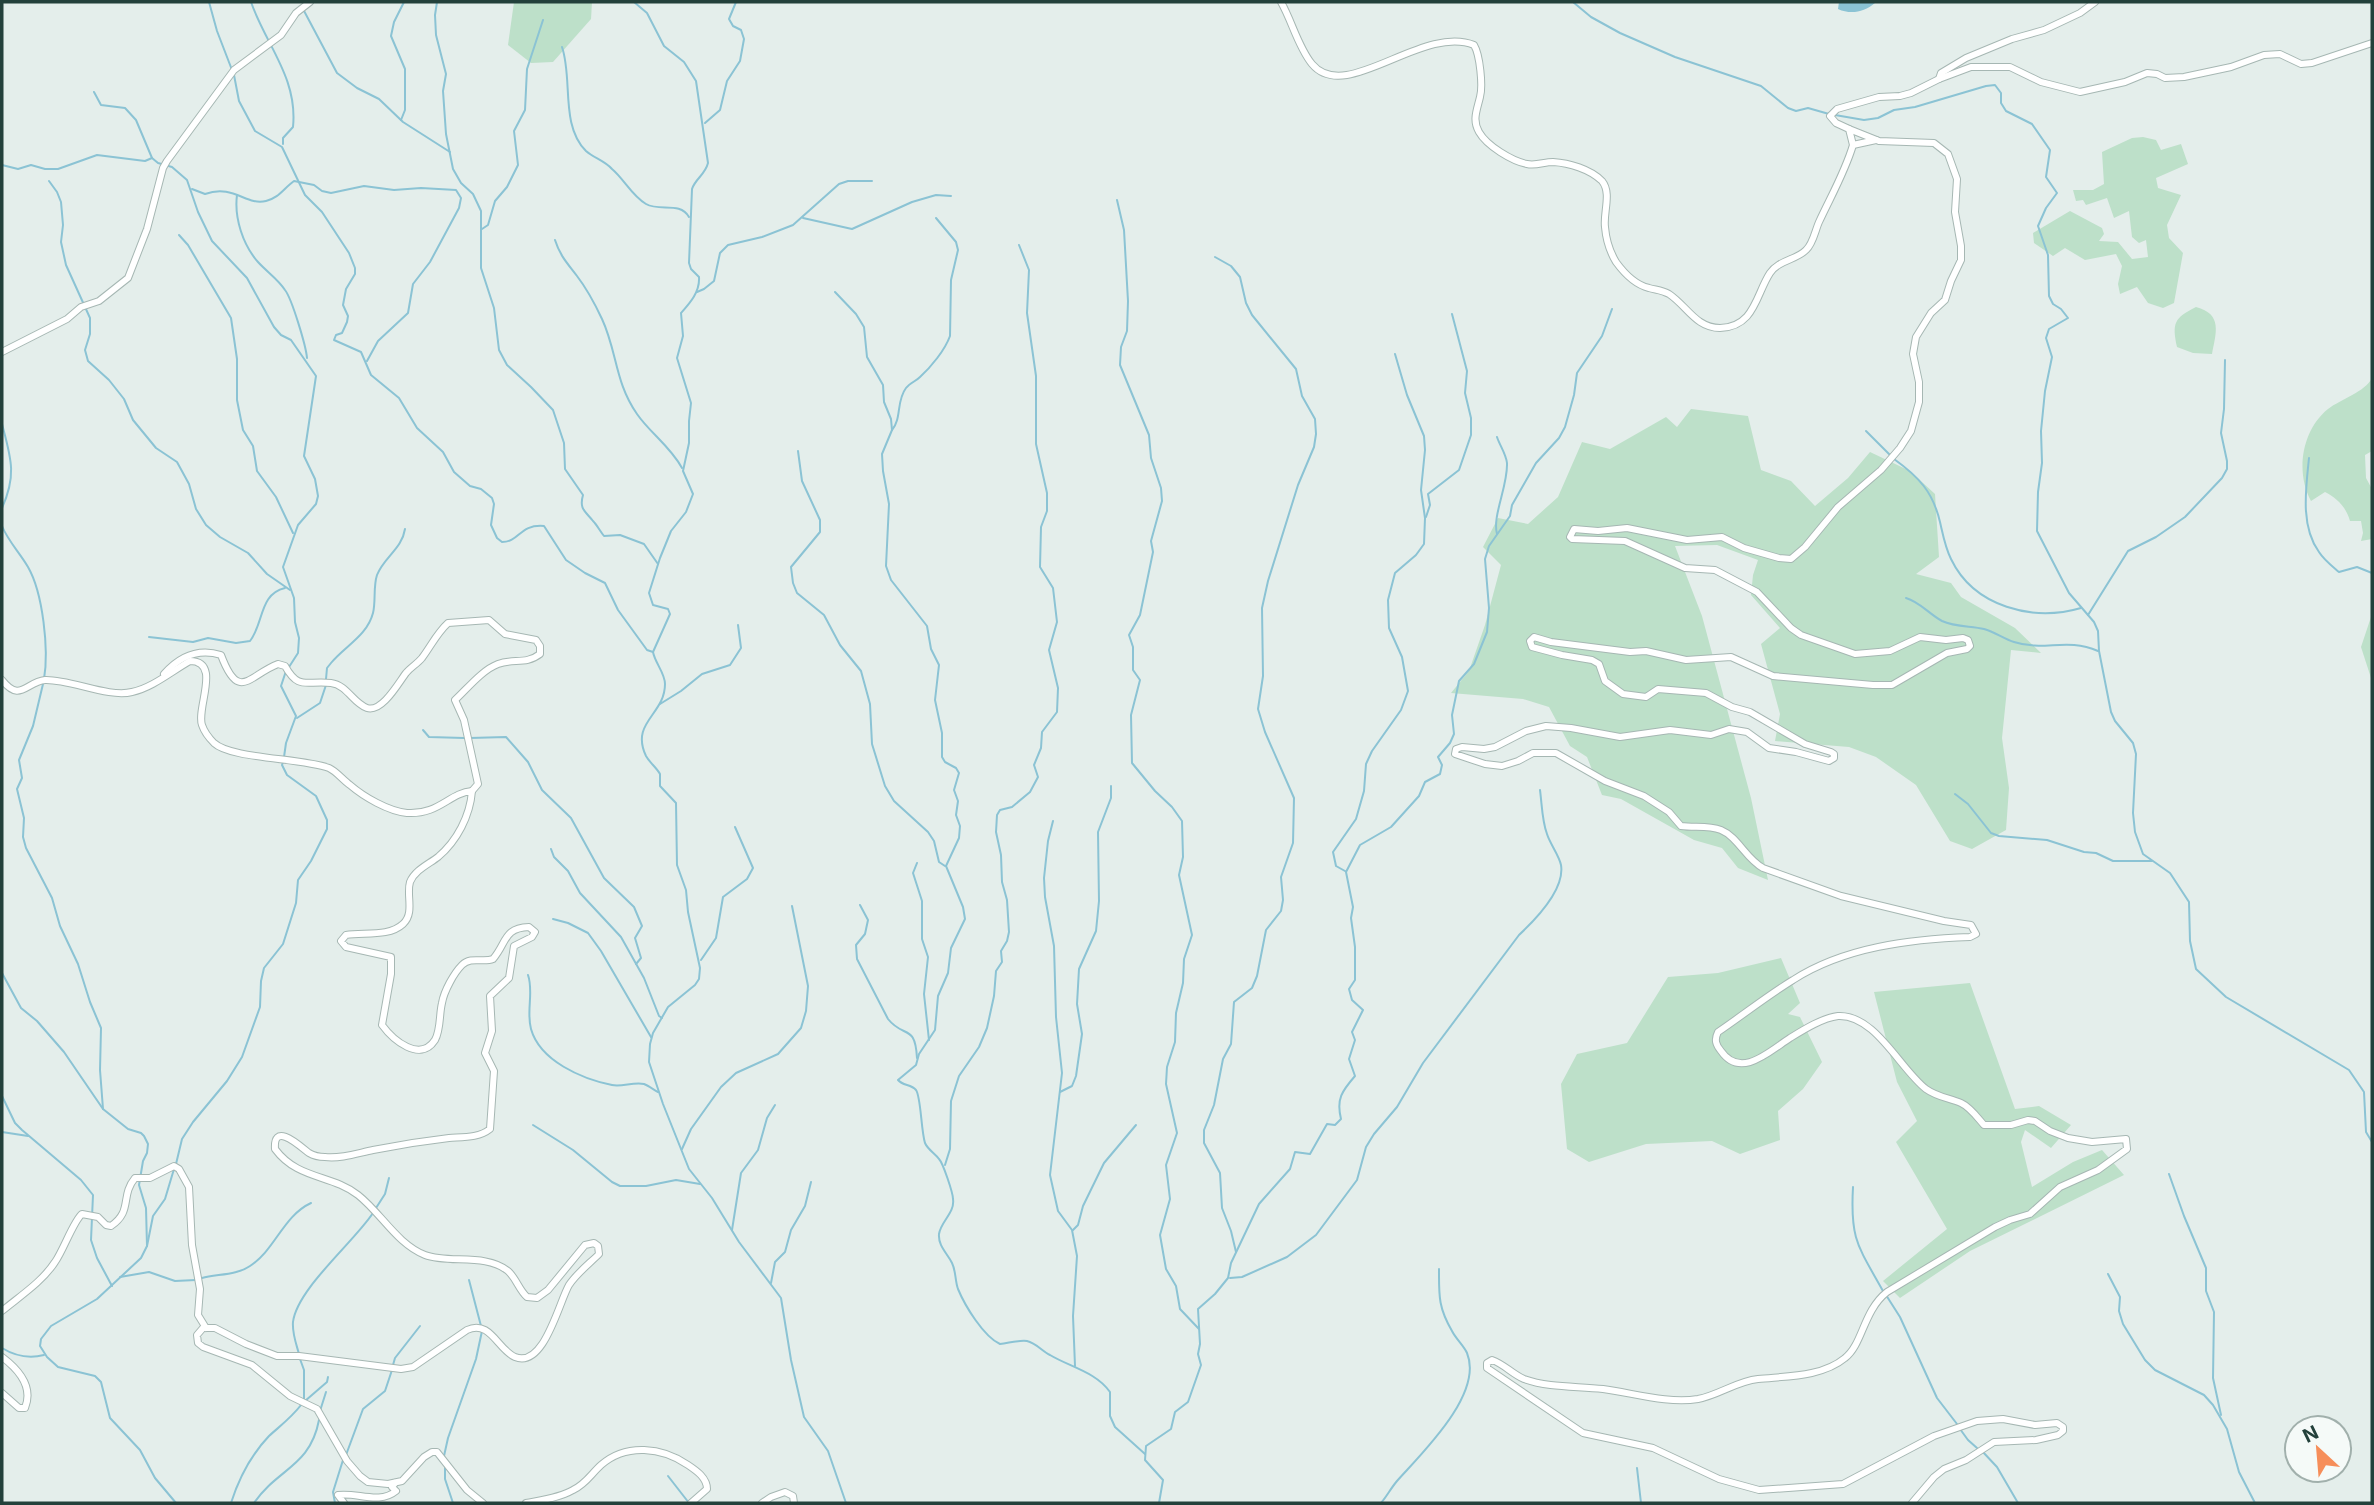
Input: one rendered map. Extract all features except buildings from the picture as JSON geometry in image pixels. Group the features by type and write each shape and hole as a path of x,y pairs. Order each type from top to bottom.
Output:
{"street":[{"path":"2,352 72,317 81,307 99,301 128,278 147,229 167,161 234,70 281,35 296,13 310,2"},
{"path":"1281,2 1313,65 1331,77 1355,75 1419,48 1459,42 1474,45 1478,52 1481,88 1475,116 1483,138 1520,162 1553,162 1574,166 1604,183 1607,197 1605,229 1611,253 1617,263 1633,279 1647,288 1666,292 1700,323 1711,327 1723,328 1749,315 1770,273 1783,262 1808,249 1853,145 1849,129"},
{"path":"1939,79 1941,73 1966,58 2012,39 2044,30 2080,13 2095,2"},
{"path":"1876,141 1849,129 1830,116 1834,110 1878,97 1911,93 1971,67 2003,66 2041,82 2080,92 2125,82 2147,73 2165,78 2184,77 2231,67 2264,55 2280,54 2301,64 2312,63 2372,43"},
{"path":"1853,145 1876,141 1934,142 1948,154 1958,179 1955,212 1961,260 1945,300 1931,313 1916,337 1913,354 1919,383 1919,402 1910,431 1900,448 1881,470 1838,507 1805,547 1791,559 1744,548 1722,537 1687,540 1627,528 1598,531 1574,529 1570,537 1598,542 1625,541 1685,568 1715,570 1725,574 1757,592 1801,635 1854,654 1890,651 1920,637 1946,640 1963,638 1968,640 1969,646 1933,660 1892,685 1873,685 1773,676 1731,657 1686,660 1646,651 1630,652 1551,642 1534,637 1530,641 1532,647 1592,660 1599,664 1605,681 1623,694 1646,697 1658,689 1706,693 1750,712 1784,734 1834,754 1834,758 1829,761 1769,748 1741,730 1728,729 1702,735 1671,730 1620,737 1546,726 1526,731 1496,747 1462,747 1457,749 1455,754 1485,764 1502,766 1534,753 1556,754 1605,781 1644,796 1669,812 1681,826 1706,827 1725,832 1752,861 1763,868 1841,896 1971,925 1975,929 1976,934 1970,937 1885,945 1827,962 1794,979 1717,1032 1716,1043 1724,1056 1740,1063 1761,1059 1791,1038 1830,1018 1842,1016 1864,1023 1921,1084 1938,1097 1963,1104 1984,1125 2011,1125 2035,1121 2068,1138 2092,1142 2126,1139 2127,1149 2122,1154 2098,1170 2060,1187 2036,1211 1996,1227 1879,1298 1867,1316 1852,1352 1843,1360 1821,1371 1755,1379 1712,1395 1684,1400 1532,1381 1513,1374 1497,1361 1487,1363 1487,1368 1583,1433 1653,1448 1719,1479 1759,1490 1843,1484 1934,1436 1977,1422 2003,1419 2035,1425 2057,1423 2063,1427 2063,1431 2048,1438 1994,1442 1966,1460 1944,1469 1912,1503"},
{"path":"160,678 180,660 200,652 212,653 221,655 225,670 240,681 257,678 278,664 285,666 292,678 300,683 340,685 367,708 371,708 399,685 448,623 489,620 505,634 536,640 540,646 540,654 532,660 499,663 456,700 464,720 478,784 471,791 467,815 450,845 416,874 410,883 409,915 405,923 390,930 346,935 341,941 346,947 391,957 391,974 382,1025 411,1050 420,1051 435,1040 442,1000 463,963 469,960 493,959 508,935 518,928 529,927 535,932 533,937 514,946 509,978 490,996 492,1031 485,1053 494,1072 490,1129 471,1136 419,1141 332,1158 315,1156 294,1139 284,1136 275,1143 275,1149 296,1168 312,1177 330,1180 358,1195 402,1239 424,1255 470,1259 504,1269 523,1293 532,1299 548,1290 585,1245 594,1243 598,1246 599,1254 571,1282 545,1339 539,1349 525,1359 512,1355 495,1337 477,1327 467,1330 414,1367 401,1369 299,1356 277,1356 215,1328 206,1328 197,1335 198,1343 203,1347 252,1365 290,1396 317,1409 341,1451 368,1482 395,1483 408,1477 424,1457 437,1452 467,1490 483,1503"},
{"path":"2,680 8,687 21,691 45,680 127,693 190,661 202,664 207,681 201,711 202,725 216,745 229,751 331,769 360,793 403,813 428,811 462,792 471,791"},
{"path":"2,1311 23,1296 54,1265 77,1218 82,1214 92,1216 111,1226 118,1221 127,1207 126,1192 135,1178 150,1178 174,1166 189,1186 190,1224 200,1289 198,1315 206,1328"},
{"path":"2,1357 21,1375 27,1388 25,1408 19,1408 2,1392"},
{"path":"526,1503 572,1491 611,1458 632,1450 646,1450 687,1464 706,1480 707,1489 691,1503"},
{"path":"344,1503 338,1495 390,1496 396,1491 392,1487 395,1483"},
{"path":"762,1503 785,1492 793,1496 794,1503"}],"green space":[{"path":"514,2 592,2 591,19 553,62 531,63 508,45"},
{"path":"2132,138 2156,140 2161,150 2181,144 2188,164 2156,178 2158,188 2181,195 2167,225 2169,238 2183,253 2174,303 2163,308 2148,303 2137,287 2120,294 2118,284 2122,266 2116,254 2085,260 2065,248 2053,256 2034,243 2033,233 2070,211 2102,228 2104,234 2099,241 2118,242 2132,259 2148,257 2146,240 2139,243 2132,237 2129,211 2114,218 2107,198 2086,205 2083,200 2076,201 2073,190 2093,190 2104,184 2102,152"},
{"path":"2196,307 2205,310 2214,319 2216,332 2212,354 2193,353 2177,347 2176,322"},
{"path":"2372,378 2372,451 2365,455 2366,478 2372,489 2372,539 2361,541 2361,521 2350,521 2344,508 2334,498 2325,492 2311,501 2306,490 2302,465 2307,440 2319,418 2333,405 2364,387"},
{"path":"1691,409 1748,416 1761,470 1791,481 1815,506 1848,478 1870,452 1910,471 1935,494 1939,557 1916,574 1951,583 1961,597 2015,628 2041,653 2011,650 2002,738 2009,788 2006,830 1972,849 1950,841 1916,785 1876,757 1849,747 1775,741 1780,714 1761,644 1780,628 1751,595 1758,560 1717,545 1675,546 1702,616 1751,798 1768,880 1738,868 1722,848 1694,840 1621,799 1602,795 1587,757 1570,746 1549,707 1523,699 1451,693 1469,671 1485,625 1501,565 1483,547 1498,518 1528,524 1558,497 1582,442 1610,449 1666,417 1677,427"},
{"path":"2372,614 2372,681 2361,647"},
{"path":"1781,958 1800,1003 1788,1014 1800,1017 1822,1062 1803,1089 1778,1111 1780,1140 1740,1154 1712,1141 1646,1144 1589,1162 1567,1149 1561,1084 1577,1054 1627,1043 1668,977 1718,973"},
{"path":"1970,983 2015,1109 2039,1106 2071,1125 2051,1148 2025,1130 2021,1142 2032,1187 2073,1162 2102,1150 2124,1175 1970,1251 1900,1298 1883,1281 1947,1229 1896,1142 1917,1121 1897,1082 1874,992"}],"water":[{"path":"1839,2 1875,3 1866,9 1853,12 1838,9"}],"waterway":[{"path":"209,2 232,70"},
{"path":"251,2 291,93 293,127 283,138 283,144"},
{"path":"401,120 405,110 405,69 391,36 394,22 404,2"},
{"path":"437,2 436,35 446,74 443,91 446,134 453,169 461,183 473,194 481,211 481,268 494,308 499,350 507,365 553,410 564,443 565,469 583,495 582,507 585,512 604,536 620,535 644,544 658,564"},
{"path":"634,2 647,13 664,46 684,62 696,81 708,163 692,189 689,263 699,277 699,282 694,297 681,313 683,336 677,358 691,403 689,443 683,471 693,494 686,512 671,531 649,593 653,605 668,609 670,614 653,652 665,680 664,695 642,735 646,756 660,774 660,786 676,803 677,865 686,890 700,968 699,979 695,985 668,1007 653,1033 649,1062 689,1169 781,1298 804,1417 828,1451 846,1503"},
{"path":"705,123 720,110 727,81 740,61 744,39 741,30 733,26 729,19 736,2"},
{"path":"1573,2 1591,17 1620,33 1675,57 1761,86 1788,108 1796,111 1808,108 1829,114"},
{"path":"303,9 337,73 357,88 379,99 403,122 450,152"},
{"path":"482,229 488,225 495,201 507,187 518,165 514,131 525,110 527,69 543,20"},
{"path":"562,47 570,115 578,140 586,151 609,166 641,201 651,206 680,209 689,217"},
{"path":"234,75 239,101 255,131 282,147 305,195 322,212 349,253 355,268 343,305 348,316 347,322 342,333 336,335 334,340 361,352 371,375 399,398 417,428 443,452 454,472 470,486 481,489 492,498 494,504 491,525 497,538 502,542 508,541 524,530 544,526 566,560 605,583 618,610 647,650 653,652"},
{"path":"1835,115 1864,120 1878,118 1894,110 1915,107 1995,85 2001,93 2001,103 2006,111 2032,124 2050,150 2046,177 2057,193 2038,226 2048,255 2049,296 2053,304 2068,318 2049,329 2046,338 2052,357 2041,431 2042,463 2037,531 2069,593 2094,622 2098,631 2099,651 2111,712 2133,743 2136,754 2133,813 2135,832 2143,854 2170,873 2189,902 2190,941 2196,969 2226,997 2349,1070 2364,1092 2366,1132 2372,1142"},
{"path":"94,92 101,105 125,108 136,120 152,158 172,167 187,180 212,241 247,278 274,327 281,335 291,340 316,376 304,456 315,479 318,496 316,504 298,525 283,567 294,598 299,638 298,653 289,667"},
{"path":"2,165 18,169 31,165 58,169 97,155 145,161 152,158"},
{"path":"49,181 61,202 61,242 66,265 90,318 90,334 85,350 88,361 109,380 124,399 133,420 156,448 177,462 189,484 196,509 206,525 220,537 248,553 267,574 290,590"},
{"path":"192,189 205,194 232,193 259,202 274,198 294,181 314,185 331,193 364,186 394,190 456,190 461,198 459,208 430,262 413,284 408,313 378,341 367,361"},
{"path":"697,292 714,281 720,253 728,245 762,237 793,225 839,184 848,181 872,181"},
{"path":"237,195 238,222 244,239 258,262 288,295 307,358"},
{"path":"803,218 852,229 912,202 936,195 951,196"},
{"path":"1117,200 1124,230 1128,301 1127,331 1121,347 1120,365 1149,435 1151,458 1161,488 1162,501 1151,541 1153,552 1140,615 1129,635 1133,647 1133,670 1140,680 1131,715 1132,763 1182,821 1183,857 1179,875 1192,935 1184,959 1183,983 1176,1013 1175,1042 1167,1067 1166,1084 1177,1133 1166,1165 1170,1199 1160,1235 1166,1269 1176,1286 1180,1309 1199,1329"},
{"path":"892,430 906,388 933,363 950,336 951,280 958,250 956,242 936,218"},
{"path":"179,235 188,245 231,318 237,359 237,400 243,430 253,446 257,471 276,497 293,533"},
{"path":"555,240 602,319 624,391 630,402 642,421 672,453 682,468"},
{"path":"945,1165 950,1149 951,1101 959,1076 979,1047 987,1028 996,971 1002,962 1001,951 1009,932 1007,900 996,832 997,815 1000,810 1012,807 1030,792 1038,777 1034,765 1041,748 1042,732 1057,712 1058,688 1049,650 1057,622 1053,588 1040,567 1041,527 1047,511 1047,493 1036,444 1036,376 1027,313 1029,270 1019,245"},
{"path":"1215,257 1231,266 1240,277 1246,303 1252,315 1296,369 1302,396 1315,419 1316,434 1314,447 1298,485 1268,581 1262,608 1263,676 1258,709 1265,732 1294,798 1293,843 1281,877 1281,911 1266,930 1257,976 1252,988 1234,1002 1231,1044 1223,1059 1214,1105 1204,1130 1204,1143 1220,1173 1222,1208 1236,1252"},
{"path":"835,292 856,314 864,327 867,357 883,385 884,402 892,430 882,454 889,504 886,566 891,580 927,626 931,649 939,665 935,700 942,733 942,757 959,773 954,790 958,801 956,815 960,826 959,838 946,866 963,907 965,919 951,948 948,973 938,996 935,1030 919,1054 916,1065 898,1080 916,1090 925,1143 941,1162 951,1191 953,1204 940,1229 940,1242 953,1266 961,1296 988,1335 1000,1344 1030,1342 1098,1379 1110,1392 1110,1416 1115,1427 1145,1454"},
{"path":"1159,1503 1163,1480 1145,1460 1146,1446 1171,1429 1175,1412 1188,1402 1201,1365 1198,1354 1198,1309 1228,1278 1231,1263 1259,1204 1290,1169 1295,1152 1310,1154 1327,1124 1335,1125 1341,1119 1341,1096 1355,1076 1349,1059 1355,1040 1352,1032 1363,1010 1352,1000 1349,989 1355,980 1355,947 1351,918 1353,907 1346,872 1360,845 1391,827 1419,796 1425,782 1440,774 1442,765 1438,757 1454,734 1452,715 1459,681 1474,664 1487,632 1489,608 1485,559 1489,546 1510,516 1512,505 1536,463 1559,438 1565,427 1577,373 1602,336 1612,309"},
{"path":"1426,517 1430,505 1428,494 1459,470 1471,435 1471,418 1465,393 1467,371 1452,314"},
{"path":"1345,871 1336,866 1333,852 1356,819 1364,791 1366,764 1372,751 1401,710 1408,691 1402,657 1389,628 1388,600 1395,573 1416,555 1424,544 1425,518 1421,490 1424,436 1407,395 1395,354"},
{"path":"2088,615 2128,551 2156,537 2185,517 2222,478 2227,469 2221,433 2225,360"},
{"path":"2,424 11,466 10,486 2,508"},
{"path":"1866,431 1890,455"},
{"path":"1497,437 1507,463 1507,472 1497,519 1497,534"},
{"path":"798,451 802,481 820,520 820,532 791,567 793,583 797,593 824,615 840,645 861,671 870,704 872,744 885,786 894,801 928,832 934,841 939,862 945,866"},
{"path":"2309,458 2306,506 2313,542 2323,558 2339,572 2357,567 2372,573"},
{"path":"1894,459 1911,472 1929,494 1937,511 1951,559 1974,589 2007,607 2025,611 2063,612 2081,608"},
{"path":"2,526 28,567 38,591 45,638 44,679"},
{"path":"326,679 327,668 361,634 370,621 377,575 400,542 405,529"},
{"path":"149,637 193,642 208,638 236,643 250,641 266,603 277,591 285,588"},
{"path":"1906,598 1942,621 1984,629 2014,642 2036,646 2076,645 2098,651"},
{"path":"660,704 702,674 730,665 741,648 738,625"},
{"path":"284,757 296,716 281,686 286,671"},
{"path":"43,684 33,726 19,760 22,778 17,789 24,818 23,837 52,898 60,926 78,964 101,1028 103,1109"},
{"path":"297,718 320,703 326,685"},
{"path":"423,730 429,737 464,738"},
{"path":"470,738 506,737 528,762 542,790 571,818 604,878 634,907 642,926 635,938 641,958 636,964"},
{"path":"176,1164 182,1139 242,1057 260,1007 264,968 283,944 296,903 298,880 327,829 327,820 316,796 287,775 283,762"},
{"path":"1060,1092 1072,1086 1076,1076 1082,1034 1077,1004 1079,969 1096,931 1099,901 1098,832 1111,798 1111,786"},
{"path":"1230,1278 1242,1277 1287,1257 1316,1235 1357,1180 1366,1147 1397,1107 1423,1063 1519,935 1554,894 1561,874 1561,865 1545,829 1540,790"},
{"path":"1955,794 1968,804 1991,833 1999,836 2047,840 2084,852 2096,853 2113,861 2152,861"},
{"path":"1053,821 1044,878 1054,946 1056,1017 1062,1073 1050,1175 1058,1211 1072,1230 1077,1256 1073,1316 1075,1366"},
{"path":"701,960 716,938 723,897 747,879 753,868 735,827"},
{"path":"551,849 580,893 621,937 662,1018"},
{"path":"917,863 913,873 922,901 922,939 928,957 924,994 929,1040"},
{"path":"860,905 868,920 865,934 856,945 857,959 888,1019 914,1040 917,1058"},
{"path":"682,1149 691,1129 721,1087 736,1073 778,1054 801,1028 806,1011 808,986 792,906"},
{"path":"553,919 588,933 651,1037"},
{"path":"2,973 21,1008 37,1021 64,1052 103,1109 128,1129 144,1136 148,1144 139,1185 146,1208 147,1246"},
{"path":"528,975 531,1029 543,1050 564,1067 588,1078 616,1085 644,1084 658,1092"},
{"path":"2,1096 15,1123 81,1180 93,1195 91,1240 112,1286"},
{"path":"732,1230 741,1173 758,1150 767,1118 775,1105"},
{"path":"533,1125 573,1150 620,1186 646,1186 676,1180 700,1184"},
{"path":"1073,1230 1078,1225 1083,1206 1104,1163 1136,1125"},
{"path":"2,1132 28,1136"},
{"path":"174,1169 165,1199 153,1216 147,1246 141,1258 97,1299 51,1326 41,1339 40,1346 58,1367 95,1376 101,1382 110,1418 140,1450 155,1478 176,1503"},
{"path":"2169,1174 2206,1268 2206,1291 2214,1312 2213,1378 2221,1415"},
{"path":"376,1208 385,1194 389,1178"},
{"path":"771,1283 775,1262 785,1252 791,1230 805,1206 811,1182"},
{"path":"1853,1187 1853,1219 1858,1242 1883,1291"},
{"path":"202,1278 233,1273 250,1266 266,1251 293,1216 311,1203"},
{"path":"299,1354 293,1322 304,1295 373,1213"},
{"path":"1381,1503 1447,1422 1467,1386 1470,1369 1467,1353 1444,1315 1439,1294 1439,1269"},
{"path":"120,1277 149,1272 175,1281 196,1280"},
{"path":"2108,1274 2120,1297 2119,1311 2123,1324 2145,1360 2155,1370 2204,1395 2213,1405 2227,1429 2239,1472 2255,1503"},
{"path":"469,1280 481,1326"},
{"path":"1886,1295 1900,1317 1937,1398 1957,1424"},
{"path":"393,1365 395,1358 420,1326"},
{"path":"444,1456 476,1359 482,1331"},
{"path":"2,1348 22,1356 44,1355"},
{"path":"300,1359 304,1370 304,1399"},
{"path":"346,1455 363,1409 385,1391 392,1370"},
{"path":"305,1401 327,1382 328,1377"},
{"path":"320,1411 326,1392"},
{"path":"231,1503 256,1451 301,1405"},
{"path":"254,1503 263,1491 301,1458 315,1436 319,1420"},
{"path":"1960,1429 1977,1448"},
{"path":"1982,1451 1997,1467 2018,1503"},
{"path":"335,1503 333,1492 343,1460"},
{"path":"445,1465 445,1479 453,1503"},
{"path":"1637,1468 1641,1503"},
{"path":"668,1476 689,1503"}]}
